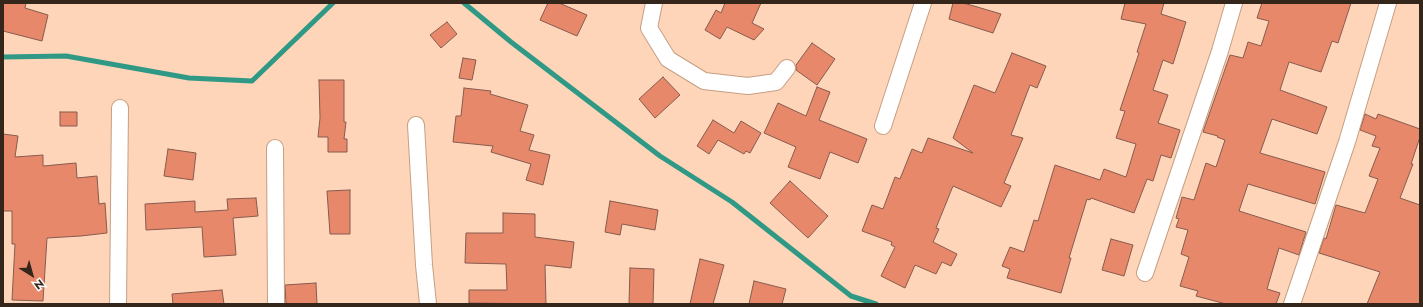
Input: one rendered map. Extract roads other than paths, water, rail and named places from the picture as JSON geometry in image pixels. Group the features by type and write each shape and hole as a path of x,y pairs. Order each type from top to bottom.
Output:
{"street":[{"path":"654,3 649,28 668,60 704,81 748,86 776,82 786,68"},
{"path":"884,126 923,3"},
{"path":"1145,273 1220,51 1234,3"},
{"path":"1292,304 1347,142 1388,3"},
{"path":"118,304 120,108"},
{"path":"416,126 424,264 428,304"},
{"path":"275,148 276,304"}],"waterway":[{"path":"3,57 66,56 189,78 252,81 333,3"},
{"path":"464,3 511,42 660,156 732,202 851,296 876,304"}]}
